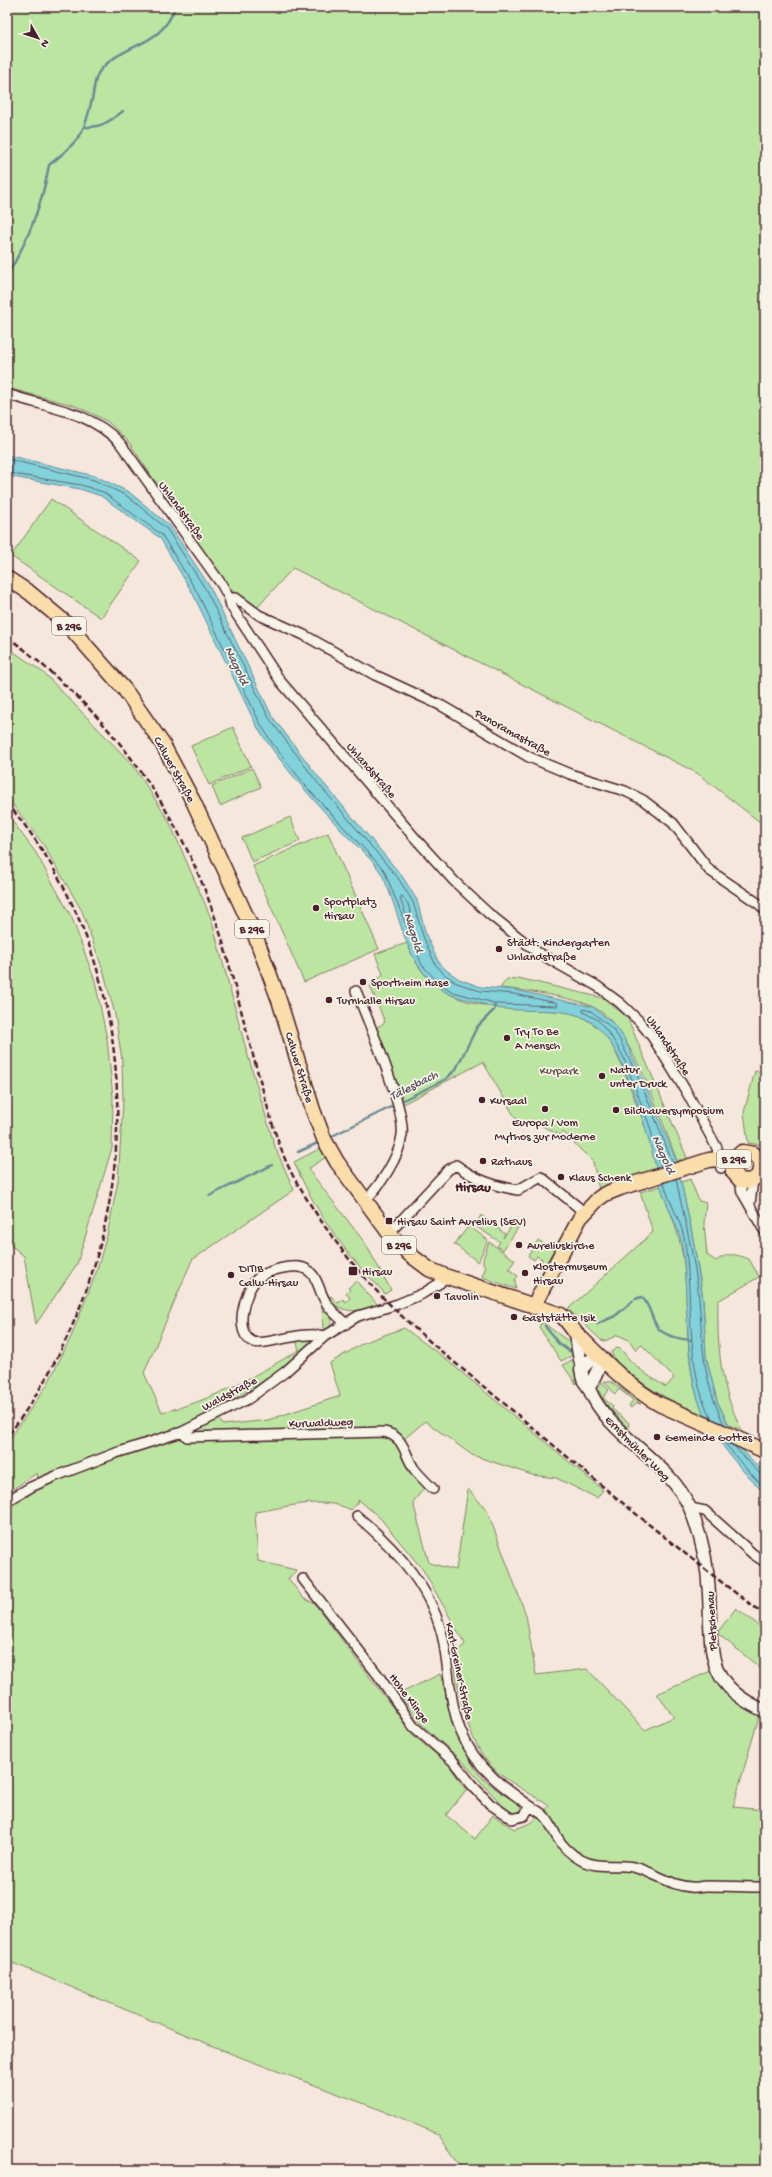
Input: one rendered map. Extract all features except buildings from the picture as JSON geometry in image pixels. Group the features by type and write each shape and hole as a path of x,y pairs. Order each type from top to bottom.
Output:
{"main road":[{"name":"Calwer Straße","path":"7,578 46,606 67,624 90,649 125,690 174,764 193,801 260,948 279,1000 320,1130 329,1150 399,1245 420,1263 444,1276 533,1307"},
{"name":"B 296","path":"742,1152 750,1152 746,1169 732,1164 735,1157 742,1152"},
{"name":"B 296","path":"533,1307 584,1212 605,1194 691,1167 746,1169"},
{"path":"544,1286 553,1304 561,1315 570,1323 576,1334 621,1378 644,1396 765,1452"},
{"path":"533,1307 548,1309 561,1315"},
{"path":"533,1307 543,1316 576,1334"},
{"name":"Ernstmühler Weg","path":"576,1334 582,1378 589,1388 592,1396 604,1414 660,1466 680,1490 690,1508"},
{"path":"582,1370 589,1362 599,1357"},
{"path":"589,1388 600,1365 599,1357"},
{"name":"Pletschenau","path":"690,1508 698,1530 708,1575 714,1663 721,1678 729,1688 748,1704 765,1712"}],"street":[{"name":"Uhlandstraße","path":"7,394 76,413 109,432 120,443 230,598 231,606 243,626 281,682 415,838 454,881 488,914 537,952 597,986 620,1003 639,1021 653,1038 686,1091 717,1148 746,1169 742,1192 765,1232"},
{"name":"Panoramastraße","path":"230,598 236,598 259,615 304,635 375,676 442,706 529,757 570,774 625,791 643,800 673,823 710,870 759,904 765,910"},
{"path":"356,991 372,1030 395,1097 402,1135 385,1174 366,1201"},
{"path":"395,1227 448,1170 456,1165 473,1177 496,1186 518,1190 541,1177 584,1212"},
{"path":"746,1169 750,1191 750,1206"},
{"path":"325,1336 314,1333 257,1343 247,1338 244,1335 241,1322 242,1314 249,1293 256,1280 276,1270 300,1267 311,1273 316,1279 321,1295 327,1305 346,1324"},
{"name":"Waldstraße","path":"7,1501 31,1487 56,1476 182,1432 248,1399 269,1385 312,1351 325,1336 358,1316 398,1304 422,1294 440,1283 444,1276"},
{"name":"Kurwaldweg","path":"182,1432 187,1437 384,1432 393,1434 400,1441 415,1469 433,1489"},
{"path":"690,1508 705,1511 753,1554 765,1562"},
{"name":"Karl-Greiner-Straße","path":"357,1516 388,1544 417,1577 433,1608 443,1641 448,1679 461,1731 474,1756 491,1777 546,1817 557,1838 571,1854 582,1861 597,1866 622,1865 634,1867 670,1882 690,1887 765,1887"},
{"name":"Hohe Klinge","path":"303,1579 378,1675 413,1726 453,1761 471,1784 490,1804 512,1819 524,1816 530,1806"}],"green space":[{"path":"7,7 765,7 765,826 697,773 293,568 255,610 223,582 128,441 108,422 73,405 7,388"},
{"path":"51,499 141,561 101,618 11,556"},
{"path":"7,647 44,673 133,765 169,821 211,918 246,1049 275,1147 294,1190 192,1260 144,1373 162,1412 198,1402 215,1395 266,1369 299,1350 296,1339 312,1338 313,1342 266,1380 213,1410 223,1425 268,1420 340,1396 330,1363 365,1342 404,1328 442,1356 603,1490 597,1498 556,1478 532,1475 472,1455 425,1421 402,1441 417,1470 430,1481 413,1502 429,1563 456,1570 468,1489 487,1510 526,1615 536,1675 587,1669 645,1730 674,1717 657,1694 711,1671 732,1698 760,1713 733,1807 765,1810 765,2166 758,2167 758,2170 464,2170 457,2163 439,2135 397,2116 237,2056 13,1963 7,2003 7,1509 40,1488 37,1473 7,1493 7,1443 47,1385 71,1337 97,1270 108,1231 118,1181 123,1101 122,1060 115,1015 104,973 82,911 43,844 7,797","holes":["359,1500 380,1518 423,1570 465,1644 454,1655 457,1683 470,1730 484,1757 499,1773 549,1806 530,1823 514,1829 493,1815 475,1839 446,1815 466,1790 449,1765 414,1736 315,1604 303,1598 288,1578 297,1572 296,1570 258,1561 255,1512 316,1503 328,1503 351,1510"]},
{"path":"233,727 251,766 209,785 191,746"},
{"path":"252,768 261,787 220,806 212,786"},
{"path":"7,814 36,853 72,918 95,981 107,1039 113,1097 112,1148 77,1264 36,1324 24,1256 7,1242"},
{"path":"290,817 300,841 252,862 242,838"},
{"name":"Sportplatz Hirsau","path":"328,833 379,949 304,982 253,866"},
{"name":"Kurpark","path":"407,943 416,963 428,978 442,990 458,998 494,1007 558,1011 575,1014 592,1023 599,1029 608,1039 623,1069 648,1134 657,1169 599,1190 593,1162 563,1132 559,1135 533,1121 520,1126 483,1062 403,1104 376,1028 385,1022 370,986 383,974 375,954"},
{"path":"518,978 603,998 627,1017 688,1160 684,1162 680,1159 678,1163 654,1101 633,1054 620,1033 607,1017 593,1007 574,1000 534,992 500,988 507,979 516,980"},
{"path":"755,1071 763,1073 765,1148 761,1145 748,1143 744,1112"},
{"path":"321,1148 326,1157 308,1169 365,1243 391,1290 385,1294 360,1267 331,1230 300,1176 294,1162"},
{"path":"690,1179 699,1201 706,1203 704,1223 707,1255 716,1261 728,1255 740,1256 749,1259 759,1277 718,1301 718,1334 721,1367 729,1399 742,1430 729,1425 717,1401 706,1356 703,1298 692,1233 681,1182"},
{"path":"661,1186 675,1225 683,1255 690,1362 698,1399 705,1415 667,1398 638,1381 617,1362 611,1352 617,1348 621,1349 637,1366 666,1387 674,1378 641,1344 636,1350 629,1340 618,1335 605,1341 601,1340 568,1309 653,1232 640,1192"},
{"path":"481,1215 505,1234 503,1238 513,1224 518,1228 503,1250 497,1246 500,1242 475,1226"},
{"path":"469,1226 488,1240 478,1262 454,1244"},
{"path":"538,1240 554,1250 545,1265 540,1263 542,1259 537,1256 534,1260 528,1256"},
{"path":"489,1242 515,1260 509,1269 518,1276 515,1280 516,1289 482,1277 486,1266 483,1265 483,1259"},
{"path":"356,1281 378,1305 358,1310 345,1310 339,1308 328,1298 331,1296 338,1303 343,1299 346,1302 350,1298 346,1293 350,1290 348,1288"},
{"path":"322,1306 328,1310 331,1317 331,1324 328,1331 323,1330"},
{"path":"542,1322 568,1341 575,1354 561,1361 539,1327"},
{"path":"575,1358 578,1364 576,1384 563,1365"},
{"path":"604,1381 612,1382 641,1404 636,1403 631,1408 629,1406 633,1400 619,1389 615,1394"},
{"path":"602,1382 609,1390 603,1398 598,1387"},
{"path":"603,1398 613,1406 612,1409 629,1423 628,1428 610,1409"},
{"path":"736,1608 765,1630 765,1672 717,1633"},
{"path":"440,1674 455,1726 465,1751 479,1774 505,1795 521,1805 521,1812 517,1815 513,1814 501,1804 461,1760 422,1725 399,1694"}],"water":[{"name":"Nagold","path":"7,455 95,476 129,492 170,526 210,587 272,716 320,779 402,876 417,900 426,935 438,961 446,970 459,979 481,987 515,990 593,1007 615,1025 623,1036 646,1086 677,1163 692,1233 703,1299 706,1356 717,1401 738,1445 765,1474 765,1494 738,1465 722,1444 708,1422 698,1399 691,1364 684,1266 680,1237 662,1192 648,1136 632,1087 618,1056 606,1037 594,1024 581,1017 566,1012 497,1008 452,995 441,989 428,978 418,965 404,936 388,889 379,870 296,780 256,725 193,594 160,538 101,496 80,489 7,476"}],"waterway":[{"path":"7,275 21,250 33,222 43,193 49,165 75,142 84,128 99,72 108,62 151,38 160,31 169,21 175,7"},
{"path":"85,127 101,125 123,111"},
{"name":"Tälesbach","path":"399,1102 446,1079 456,1069 477,1027 494,1010 495,1004"},
{"name":"Tälesbach","path":"328,1138 395,1105"},
{"name":"Tälesbach","path":"298,1152 320,1142"},
{"name":"Tälesbach","path":"209,1196 272,1165"},
{"path":"635,1299 642,1297 656,1325 661,1331 673,1337 691,1340"},
{"path":"597,1324 615,1316 633,1301"},
{"path":"545,1326 558,1343 571,1351"}],"railway":[{"path":"7,637 45,667 96,717 124,749 149,783 171,819 190,856 207,895 221,935 258,1073 281,1149 297,1183 323,1224 342,1250 372,1286 427,1339 644,1520 765,1615"},
{"path":"7,803 57,875 92,953 112,1035 117,1119 109,1203 88,1286 54,1364 7,1437"}],"place":[{"name":"Sportplatz Hirsau","path":"316,908"},
{"name":"Städt: Kindergarten Uhlandstraße","path":"499,949"},
{"name":"Sportheim Hase","path":"363,982"},
{"name":"Turnhalle Hirsau","path":"329,1000"},
{"name":"Try To Be A Mensch","path":"507,1038"},
{"name":"Natur unter Druck","path":"602,1076"},
{"name":"Kursaal","path":"482,1100"},
{"name":"Europa / Vom Mythos zur Moderne","path":"545,1109"},
{"name":"Bildhauersymposium","path":"616,1110"},
{"name":"Rathaus","path":"483,1161"},
{"name":"Klaus Schenk","path":"561,1177"},
{"name":"Hirsau Saint Aurelius (SEV)","path":"389,1221"},
{"name":"Aureliuskirche","path":"519,1245"},
{"name":"Hirsau","path":"353,1271"},
{"name":"Klostermuseum Hirsau","path":"525,1273"},
{"name":"DITIB Calw-Hirsau","path":"231,1275"},
{"name":"Tavolin","path":"437,1296"},
{"name":"Gaststätte Isik","path":"514,1317"},
{"name":"Gemeinde Gottes","path":"657,1437"}],"district":[{"name":"Hirsau","path":"473,1186"}]}
